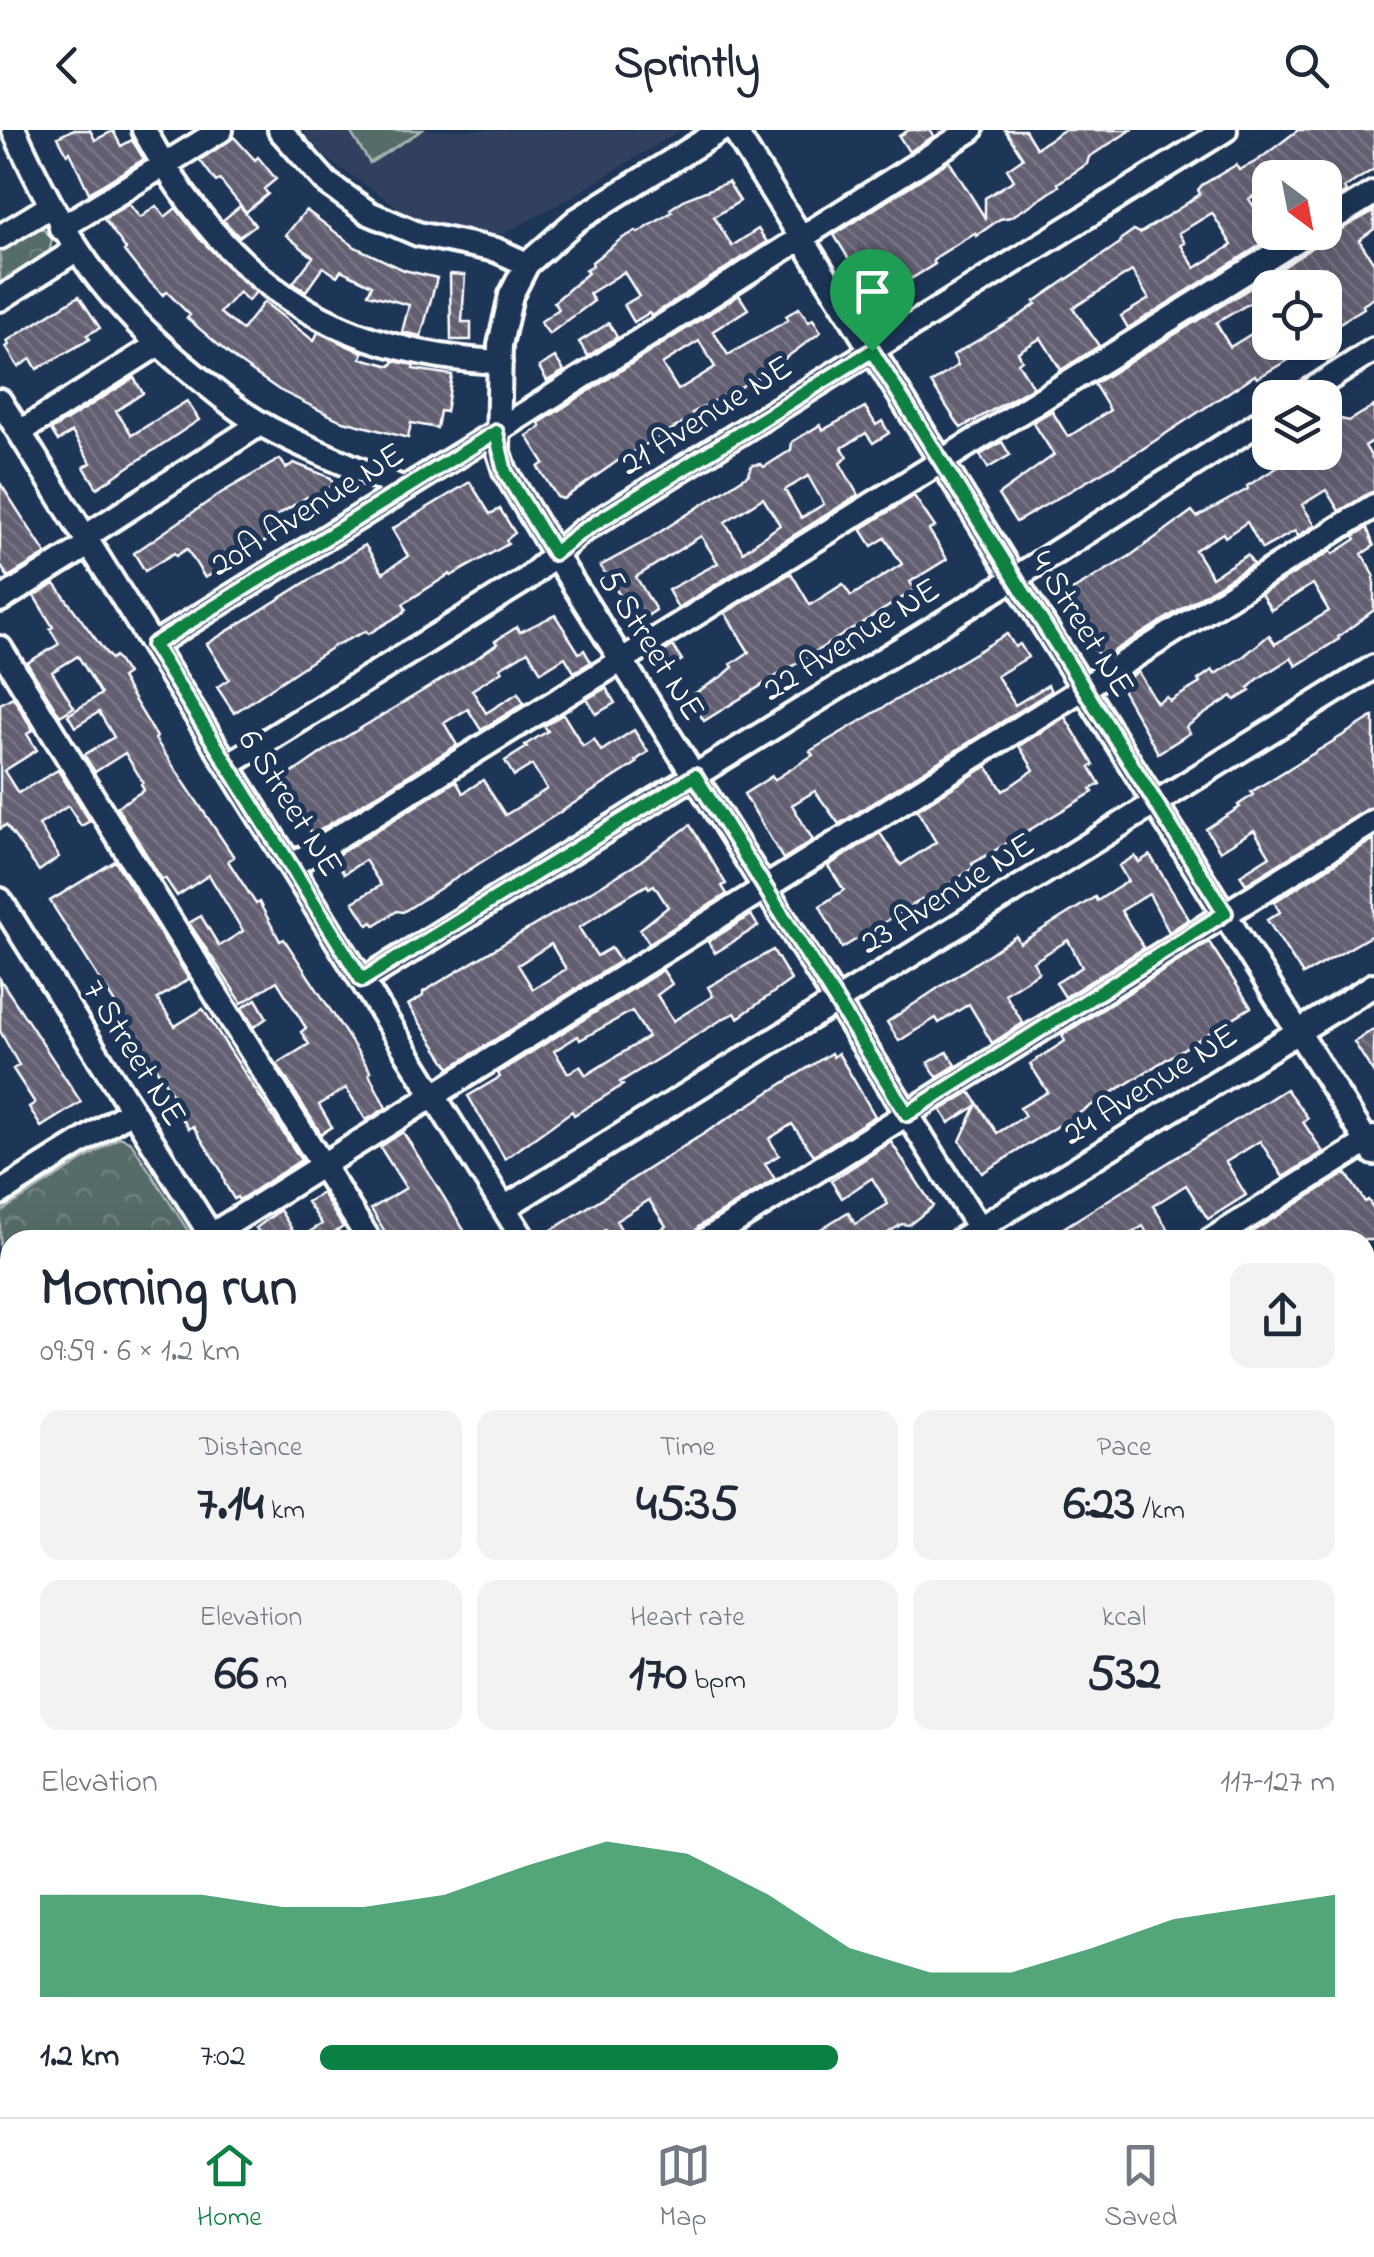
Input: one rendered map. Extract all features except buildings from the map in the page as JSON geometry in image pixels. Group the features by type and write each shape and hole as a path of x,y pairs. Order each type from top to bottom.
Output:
{"street":[{"path":"14,130 61,228 110,295 157,345 260,424 403,488"},
{"path":"144,130 201,219 221,243 295,304 348,332 406,351 500,362"},
{"path":"61,228 220,130"},
{"path":"280,130 327,183 369,212 418,234 496,250 527,264 577,220 722,130"},
{"name":"4 Street NE","path":"734,130 1372,1144"},
{"name":"20A Avenue NE","path":"153,645 971,130"},
{"name":"21 Avenue NE","path":"228,765 527,579 581,532 1225,130"},
{"path":"1342,212 1374,192"},
{"path":"0,236 49,206"},
{"path":"0,299 76,250"},
{"path":"291,866 1281,250"},
{"name":"5 Street NE","path":"527,264 506,311 500,362 496,432 505,472 907,1114 968,1230"},
{"path":"20,432 157,345"},
{"path":"1327,380 1374,350"},
{"name":"6 Street NE","path":"0,401 518,1230"},
{"path":"0,600 260,424"},
{"name":"22 Avenue NE","path":"362,980 1252,427"},
{"path":"223,1230 433,1093 1374,506"},
{"path":"0,648 363,1230"},
{"name":"23 Avenue NE","path":"504,1208 1374,667"},
{"path":"722,1230 1374,821"},
{"name":"7 Street NE","path":"2,905 208,1230"},
{"name":"24 Avenue NE","path":"976,1230 1374,985"},
{"path":"1,1189 131,1111"},
{"path":"1228,1230 1372,1144"}],"shaded area":[{"path":"302,130 681,130 503,234 444,228 414,218 330,161"}],"green space":[{"path":"349,130 422,130 370,163"},
{"path":"34,228 43,229 52,239 49,254 0,286 0,249"},
{"path":"120,1137 131,1142 188,1230 0,1230 0,1212"}],"route":[{"path":"872,351 1225,913 907,1114 695,776 362,980 153,645 496,432 505,472 554,553 581,532 872,351"}]}
